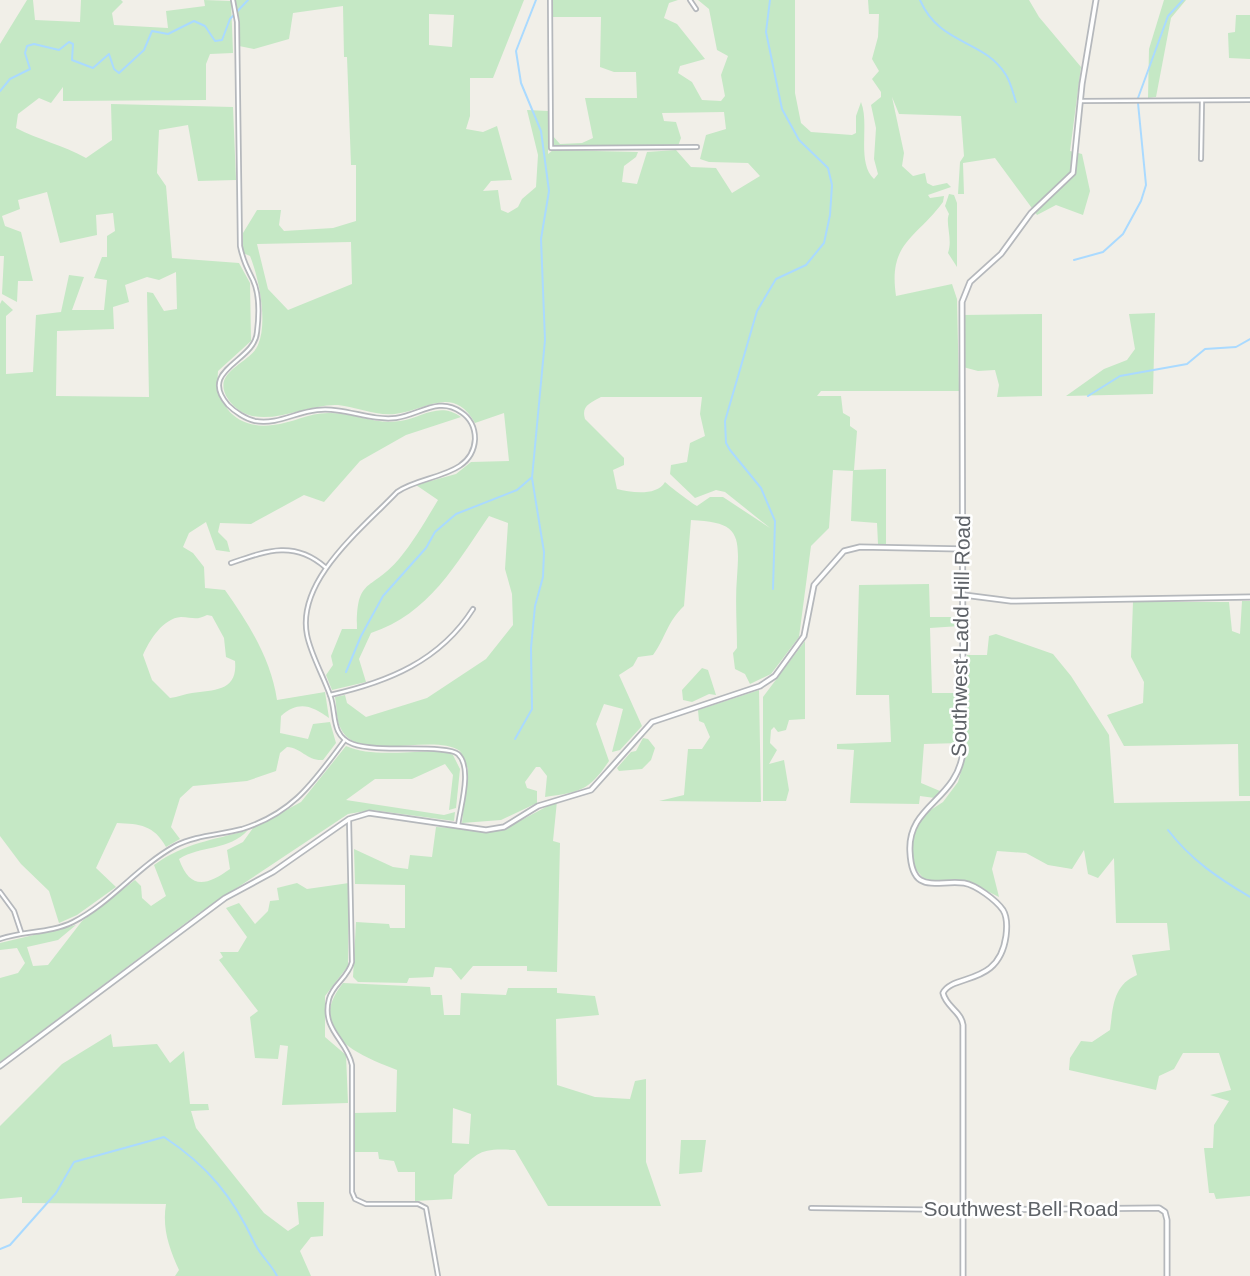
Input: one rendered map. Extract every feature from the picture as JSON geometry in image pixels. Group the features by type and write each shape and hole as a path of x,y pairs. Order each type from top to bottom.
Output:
{"street":[{"path":"233,0 237,22 240,246 243,262 254,281 258,297 257,334 249,353 226,368 221,377 224,399 246,418 267,422 330,409 379,418 396,418 441,405 459,410 468,418 474,434 473,451 463,465 412,482 397,492 326,568 312,590 306,622 309,642 330,695 335,725 345,740 385,750 441,748 456,751 463,761 464,776 458,827"},
{"path":"550,0 551,148 697,147"},
{"path":"690,0 696,9"},
{"name":"Southwest Ladd Hill Road","path":"963,1276 963,1025 960,1015 945,1001 943,993 948,986 979,976 995,964 1003,949 1006,919 1000,906 971,885 932,885 921,881 912,867 909,846 915,823 925,810 948,791 962,758 963,295 974,278 1003,253 1031,214 1071,177 1076,160 1080,101 1096,0"},
{"path":"1080,101 1250,100"},
{"path":"1201,159 1202,101"},
{"path":"231,564 269,551 290,548 304,552 326,568"},
{"path":"0,1066 225,898 273,872 349,818 369,813 496,830 538,806 587,792 609,772 652,722 768,682 804,636 814,585 844,551 860,548 963,549"},
{"path":"964,594 1011,601 1250,597"},
{"path":"330,695 371,685 421,661 450,639 473,609"},
{"path":"0,939 61,927 83,917 140,870 176,846 198,837 243,828 276,814 304,794 345,740"},
{"path":"349,818 352,962 348,975 333,990 328,1011 335,1037 346,1050 352,1065 352,1192 355,1199 366,1204 418,1205 426,1208 438,1276"},
{"path":"0,891 13,911 21,933"},
{"name":"Southwest Bell Road","path":"811,1208 1159,1208 1165,1212 1167,1220 1167,1276"}],"green space":[{"path":"27,0 33,0 35,20 80,22 81,0 121,0 123,2 112,13 114,25 168,28 166,11 205,6 204,0 231,1 233,53 210,54 206,64 206,100 63,101 63,87 51,103 39,98 18,114 16,128 86,158 112,140 111,104 233,107 236,180 198,181 188,125 159,130 157,173 166,186 172,258 239,263 250,283 251,341 218,371 220,394 230,413 260,426 323,413 391,422 438,410 453,412 461,417 406,435 360,461 324,502 304,495 251,524 220,523 218,532 227,541 230,552 216,550 206,522 189,533 183,547 193,553 204,567 205,588 225,590 258,642 270,670 277,700 325,692 329,718 317,710 300,706 281,716 280,733 308,739 313,724 330,722 336,743 323,760 313,759 287,747 280,753 276,771 247,781 193,786 180,798 171,827 180,839 166,847 157,834 146,827 117,823 96,868 116,887 77,915 59,923 49,891 21,864 0,836 0,304 2,300 13,310 6,316 6,374 33,372 36,315 61,312 69,275 84,277 72,310 104,310 107,280 94,278 102,257 107,257 107,236 115,231 113,213 96,215 97,235 60,243 47,192 18,200 20,209 2,216 5,226 21,232 33,281 18,281 17,302 2,294 4,256 0,256 0,44","holes":["176,272 177,309 164,311 153,293 147,292 149,397 56,396 57,331 114,329 113,307 129,302 125,285 147,277 159,280","212,616 224,638 226,657 235,661 233,678 229,684 217,689 170,698 152,680 143,655 153,637 168,621"]},
{"path":"235,0 524,0 493,78 470,78 470,116 466,129 483,132 497,126 512,180 491,181 483,191 498,190 501,210 508,213 518,207 522,199 536,187 538,155 527,110 548,111 548,154 553,150 638,152 636,157 624,166 622,182 637,184 647,152 676,150 691,167 716,168 732,193 760,176 748,163 709,162 700,159 706,135 726,129 724,112 662,113 664,121 676,122 681,138 678,146 554,147 552,135 560,144 582,143 593,138 585,98 637,98 636,72 614,72 600,67 601,17 553,17 553,0 678,0 669,3 664,18 677,24 705,59 680,66 678,73 692,82 702,100 721,101 725,96 721,75 728,56 717,50 709,9 698,0 795,0 795,93 801,123 811,132 852,135 856,133 856,116 861,102 864,153 869,172 874,179 878,174 874,159 876,128 871,105 881,97 881,92 872,79 879,71 872,59 878,37 879,14 869,14 868,0 1029,0 1039,17 1081,67 1070,151 1082,154 1090,191 1083,215 1056,205 1037,215 995,158 963,163 964,194 958,194 960,162 964,156 961,116 899,114 892,97 904,153 902,166 913,176 925,173 927,183 933,186 947,183 951,187 928,195 930,198 944,196 943,202 900,252 896,264 896,296 952,284 957,299 959,391 821,391 817,396 841,396 843,413 850,417 850,426 857,431 854,470 886,469 886,544 878,544 877,523 851,521 853,471 833,470 829,528 811,546 799,637 771,674 750,684 745,674 735,669 733,653 737,648 736,541 733,533 719,524 691,520 684,606 653,655 638,657 633,666 619,675 642,726 620,750 612,752 623,709 604,704 596,724 609,761 595,779 575,791 545,797 547,776 540,767 536,767 525,782 527,788 537,791 537,803 501,820 462,823 468,769 460,751 432,744 363,745 350,739 341,729 335,697 345,695 347,703 366,717 427,698 486,659 513,625 512,594 505,569 508,523 489,516 452,569 425,600 391,624 371,633 359,659 366,682 332,690 326,675 333,665 331,656 342,629 357,629 357,612 362,592 399,559 438,500 416,485 456,474 471,462 509,461 504,413 475,423 467,411 448,402 395,414 380,414 338,405 265,417 251,416 239,410 228,399 224,389 227,375 254,352 261,335 259,288 250,256 243,253 243,233 257,210 281,210 279,225 284,231 333,228 356,221 356,165 351,165 343,6 293,13 289,39 254,49 239,46 240,23","holes":["429,14 454,15 452,47 429,45","351,242 352,284 288,310 268,289 257,244","601,397 702,397 700,414 705,436 690,443 687,462 671,465 670,474 695,498 716,490 725,492 770,528 723,497 710,497 697,506 665,482 656,490 650,491 617,489 613,470 624,465 624,458 585,419 584,411 590,403"]},
{"path":"1164,0 1186,0 1171,18 1156,97 1148,98 1149,49"},
{"path":"1236,15 1250,15 1250,59 1229,58 1228,33 1235,32"},
{"path":"949,194 954,195 957,203 957,267 948,253 949,214 945,206"},
{"path":"1155,313 1153,394 1066,396 1104,369 1127,360 1135,349 1129,314"},
{"path":"1042,314 1042,396 997,397 999,385 995,370 978,371 963,367 963,315"},
{"path":"929,584 930,617 960,617 960,626 930,628 932,693 960,693 961,743 924,744 921,783 940,791 935,798 920,796 919,804 850,803 854,750 837,749 837,744 891,742 889,695 856,695 859,585"},
{"path":"1242,601 1250,601 1250,796 1239,796 1238,744 1124,746 1107,715 1143,703 1144,682 1131,657 1133,602 1229,602 1232,631 1240,634"},
{"path":"996,634 1053,654 1071,676 1109,735 1114,803 1250,801 1250,1196 1216,1199 1214,1193 1209,1193 1204,1148 1213,1148 1214,1125 1229,1101 1210,1095 1231,1090 1219,1053 1183,1053 1174,1069 1159,1076 1156,1090 1069,1070 1070,1058 1081,1041 1092,1042 1110,1030 1119,991 1129,979 1137,975 1132,955 1170,950 1167,923 1116,923 1114,858 1098,878 1088,874 1084,850 1072,869 1048,865 1026,853 997,851 992,869 999,897 967,881 930,882 915,868 911,838 916,826 926,813 943,802 958,782 965,758 967,655 987,655 989,636"},
{"path":"805,641 805,719 789,720 786,730 778,732 774,727 771,730 770,743 777,750 769,764 784,760 789,790 786,801 763,801 763,697"},
{"path":"702,668 708,670 716,695 709,694 692,702 683,700 682,690"},
{"path":"759,690 761,802 659,801 684,795 688,749 702,749 710,737 704,723 699,721 698,710"},
{"path":"643,738 648,739 655,748 651,760 642,769 619,771 617,768 631,752 636,751"},
{"path":"346,746 373,752 432,751 453,755 460,769 456,808 449,810 453,775 445,764 412,779 375,779 346,800 444,815 455,812 454,821 372,810 348,814 199,913 0,1062 0,978 18,973 25,963 17,948 0,950 0,943 76,925 58,940 27,947 33,966 48,965 82,921 135,880 141,886 142,898 151,906 166,896 154,865 177,851 248,830 224,845 179,859 188,876 194,880 206,881 221,875 230,869 227,850 243,842 253,828 301,802"},
{"path":"557,801 553,841 560,843 557,972 527,971 527,966 473,966 461,980 451,968 435,967 433,977 409,978 407,983 358,982 353,977 356,922 405,928 405,885 355,884 354,849 393,867 408,869 410,855 432,857 436,827 503,830"},
{"path":"297,883 307,889 349,883 348,966 325,996 325,1037 346,1055 348,1103 282,1105 288,1046 280,1045 278,1059 255,1058 250,1017 258,1011 219,960 223,957 220,952 238,952 247,937 226,908 239,903 255,924 268,911 270,901 279,900 277,888"},
{"path":"343,983 430,987 431,995 442,995 444,1015 460,1015 461,993 506,995 508,988 557,988 557,993 595,996 599,1015 556,1019 557,1085 595,1097 630,1099 635,1081 646,1079 646,1162 661,1206 548,1206 515,1150 486,1151 469,1161 454,1175 452,1199 415,1201 415,1172 398,1172 394,1161 379,1159 378,1152 354,1152 354,1113 396,1112 397,1070 352,1049 341,1040 333,1029 330,1016 333,1000","holes":["453,1108 471,1114 469,1144 452,1143"]},
{"path":"111,1034 113,1047 157,1044 170,1063 184,1051 190,1104 208,1104 209,1110 191,1111 196,1128 264,1213 288,1231 299,1224 297,1202 324,1202 323,1236 311,1237 300,1251 311,1276 175,1276 179,1270 167,1238 166,1204 22,1203 22,1197 0,1199 0,1126 62,1064"},
{"path":"681,1140 706,1140 702,1172 679,1174"}],"waterway":[{"path":"0,91 10,79 30,69 25,53 27,46 34,44 59,50 69,42 73,44 72,60 93,68 109,54 114,69 119,73 144,50 152,31 168,34 194,21 205,26 215,41 222,40 230,19 248,0"},
{"path":"515,739 532,709 531,648 535,606 543,577 544,552 532,478 545,340 541,239 549,191 541,131 521,83 516,51 536,0"},
{"path":"770,0 766,32 782,109 799,140 828,168 832,185 830,215 824,243 806,265 776,279 757,311 725,421 726,443 761,488 775,521 773,589"},
{"path":"920,0 939,26 997,63 1008,78 1016,102"},
{"path":"1138,98 1168,16 1183,0"},
{"path":"1074,260 1103,252 1123,234 1141,201 1146,185 1138,103"},
{"path":"1088,396 1120,376 1187,364 1205,349 1236,347 1250,339"},
{"path":"346,672 361,636 383,596 426,548 435,532 456,514 517,490 531,478"},
{"path":"1168,830 1206,868 1250,897"},
{"path":"0,1249 10,1245 56,1193 74,1162 164,1137 194,1159 218,1184 277,1276"}]}
